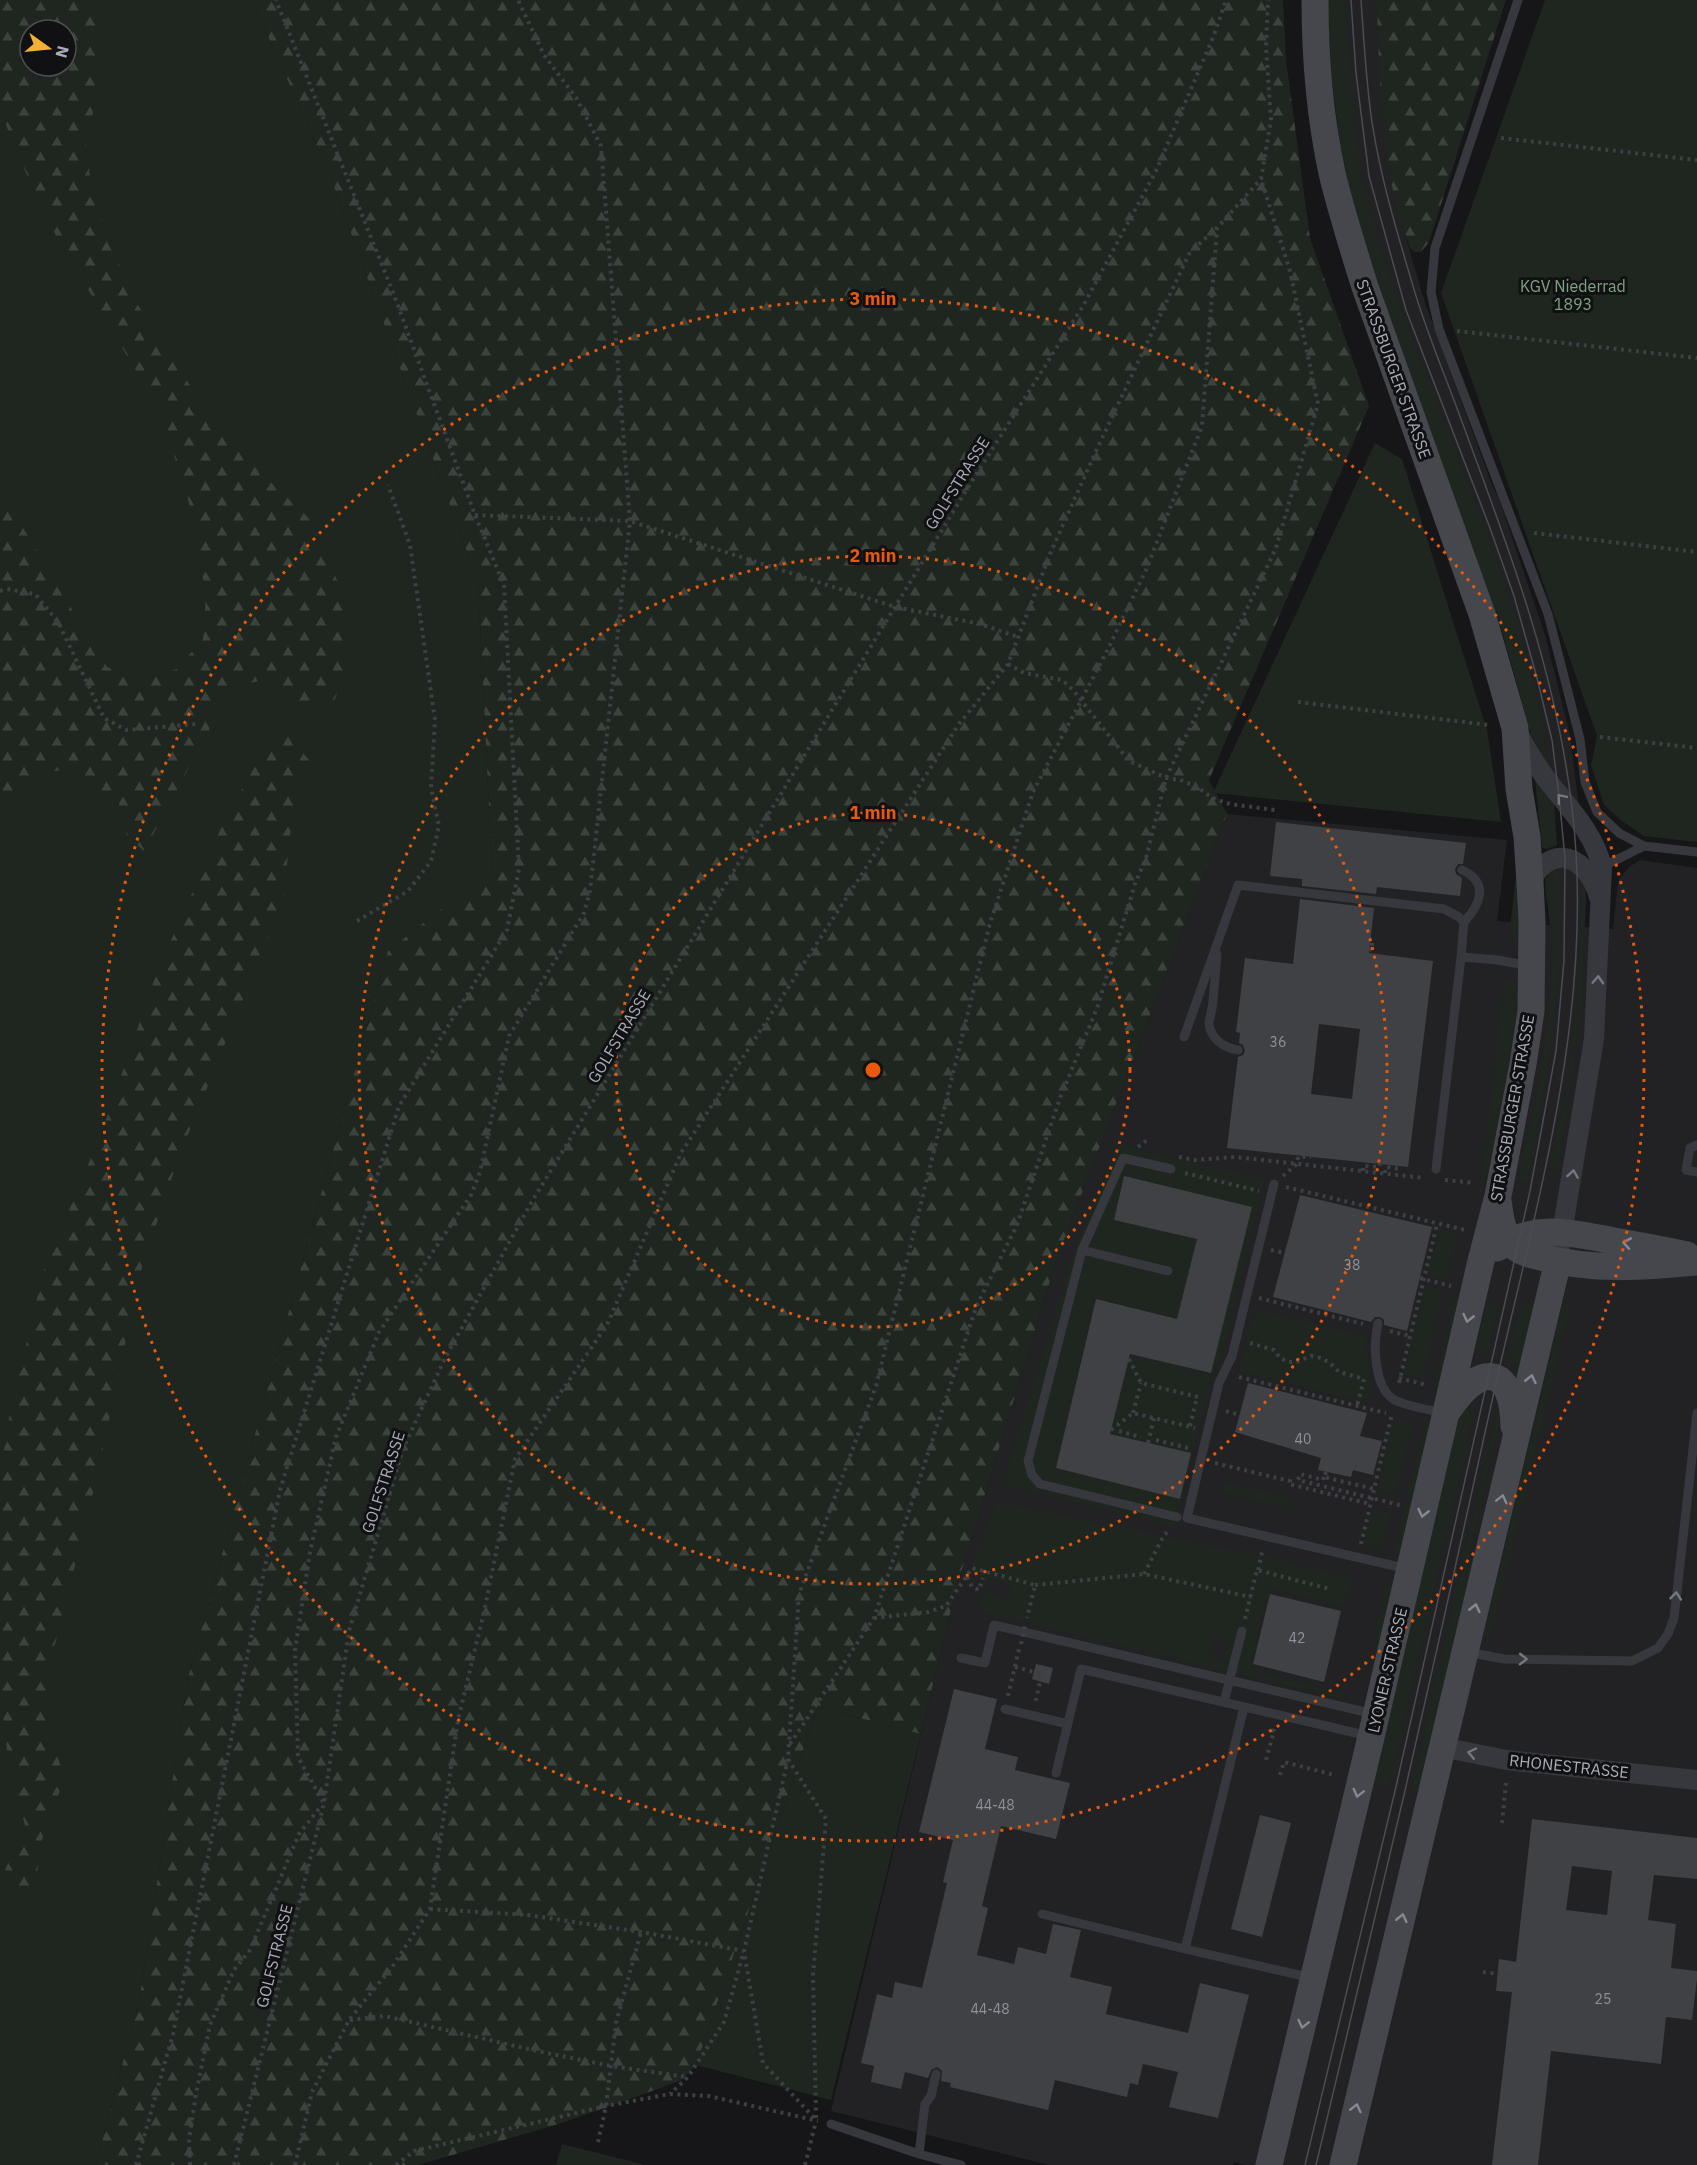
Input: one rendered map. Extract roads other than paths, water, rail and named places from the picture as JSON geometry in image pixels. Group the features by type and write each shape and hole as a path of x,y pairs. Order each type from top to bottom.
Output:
{"main road":[{"name":"STRASSBURGER STRASSE","path":"1315,0 1322,107 1332,172 1365,287 1482,614 1507,728 1527,837 1532,966 1531,1011 1523,1064 1486,1190 1481,1261"},
{"path":"1486,1190 1501,1218 1509,1241 1526,1253 1558,1261 1618,1268 1697,1262"},
{"path":"1481,1261 1509,1241 1531,1233 1563,1231 1697,1257"},
{"name":"LYONER STRASSE","path":"1269,2165 1374,1726 1481,1261"},
{"path":"1343,2165 1558,1261"},
{"path":"1446,1414 1458,1395 1476,1378 1497,1379 1508,1390 1512,1400 1513,1457"}],"street":[{"name":"STRASSBURGER STRASSE","path":"1507,728 1585,829 1594,844 1602,867 1594,1039 1563,1231"},
{"name":"STRASSBURGER STRASSE","path":"1530,882 1545,863 1565,858 1573,859 1590,875 1602,905"},
{"path":"1558,1261 1563,1231"},
{"name":"RHONESTRASSE","path":"1442,1747 1506,1760 1697,1780"}],"lane":[{"path":"1518,0 1435,248 1431,291 1439,329 1548,614 1580,739 1585,782 1597,812 1619,833 1644,846 1697,852"},
{"path":"1602,867 1644,846"},
{"path":"1435,1174 1464,922 1475,909 1480,896 1475,879 1462,870"},
{"path":"1184,1037 1238,885 1444,909 1464,922"},
{"path":"1218,943 1213,1007 1209,1023 1219,1043 1238,1050"},
{"path":"1461,957 1532,966"},
{"path":"1697,1145 1690,1148 1686,1170 1697,1172"},
{"path":"1171,1169 1123,1158 1082,1250 1028,1461 1032,1475 1040,1484 1177,1517"},
{"path":"1273,1189 1232,1356 1219,1383 1187,1518 1410,1570"},
{"path":"1082,1250 1168,1271"},
{"path":"1377,1325 1374,1344 1381,1383 1387,1393 1395,1401 1446,1414"},
{"path":"1465,1652 1504,1659 1632,1661 1658,1648 1668,1634 1674,1618 1697,1413"},
{"path":"961,1658 985,1664 994,1625 1230,1680 1374,1726"},
{"path":"1224,1702 1242,1631"},
{"path":"1056,1773 1081,1670 1244,1707 1374,1726"},
{"path":"1185,1949 1244,1707"},
{"path":"1005,1708 1068,1724"},
{"path":"1042,1914 1313,1978"},
{"path":"919,2154 925,2103 931,2096 936,2074"},
{"path":"831,2124 919,2154 961,2165"}],"tram line":[{"path":"1305,2165 1395,1791 1530,1191 1556,1051 1564,960 1565,858 1552,740 1514,596 1406,310 1369,176 1356,73 1351,0"},
{"path":"1316,2165 1404,1795 1544,1175 1569,1029 1576,956 1577,882 1572,808 1554,706 1542,656 1511,557 1426,325 1391,210 1372,122 1361,0"}],"park label":[{"name":"KGV Niederrad 1893","path":"1573,295"}]}
